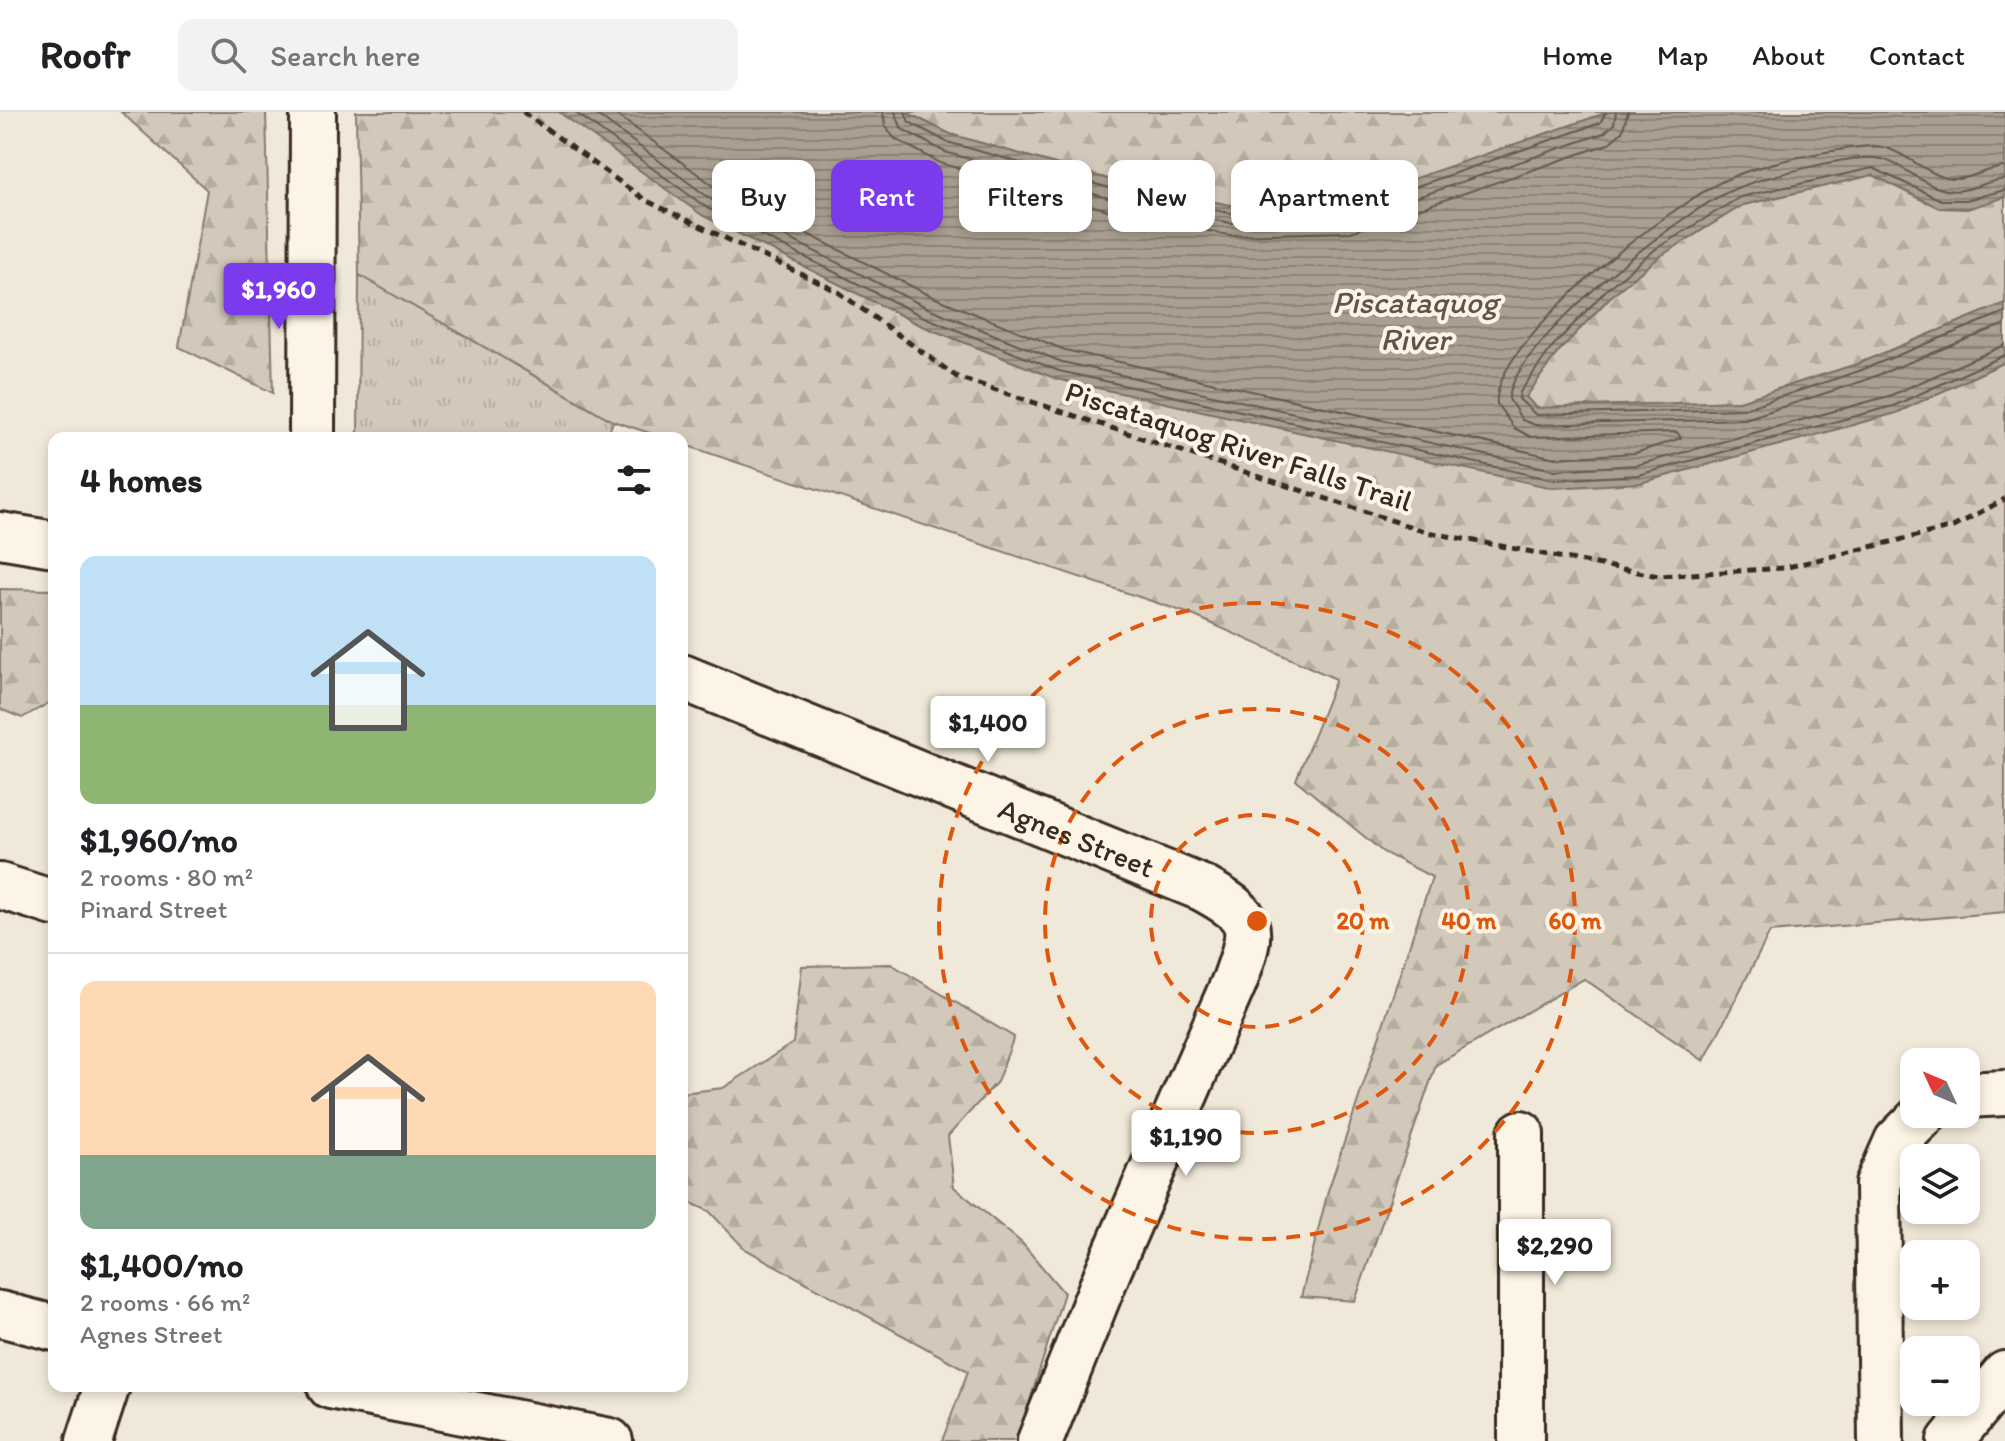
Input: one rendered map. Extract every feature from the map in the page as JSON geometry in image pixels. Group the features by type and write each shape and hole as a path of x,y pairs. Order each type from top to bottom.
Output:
{"street":[{"path":"312,432 313,112"},
{"path":"0,535 48,543"},
{"name":"Agnes Street","path":"688,679 1202,888 1235,907 1249,930 1249,944 1235,980 1109,1269 1040,1441"},
{"path":"0,886 48,901"},
{"path":"1980,1094 2005,1093"},
{"path":"1881,1441 1878,1184 1897,1141 1910,1128"},
{"path":"1521,1133 1521,1441"},
{"path":"0,1314 48,1326"},
{"path":"1950,1441 2005,1374"},
{"path":"89,1441 105,1392"},
{"path":"360,1392 591,1439"}],"path":[{"name":"Piscataquog River Falls Trail","path":"523,112 645,200 837,291 957,377 1427,532 1659,576 1784,568 1953,527 2005,499"}],"green space":[{"path":"121,112 266,112 273,393 179,347 207,190"},
{"path":"356,112 559,112 712,220 712,232 736,232 920,325 1057,379 1368,447 1640,483 1896,413 2005,362 2005,912 1770,932 1704,1061 1584,979 1436,1065 1355,1301 1301,1297 1328,1191 1432,877 1383,852 1296,780 1336,679 1190,614 688,446 688,432 647,432 613,421 359,275"},
{"path":"906,112 1609,112 1418,177 1418,160 1231,160 1231,205 1215,202 1215,160 1108,160 1108,179 1092,174 1092,160 1041,160 950,134"},
{"path":"1873,175 1936,205 1965,207 2005,197 2005,303 1857,364 1740,401 1536,408 1526,397 1558,352 1613,294 1662,255 1743,205"},
{"path":"359,275 613,421 609,432 358,432"},
{"path":"0,589 48,590 48,703 22,718 0,709"},
{"path":"891,964 1014,1037 997,1082 948,1136 954,1187 1022,1243 1064,1293 1017,1441 942,1441 968,1371 745,1249 709,1211 688,1202 688,1092 723,1088 793,1043 802,966"}],"water":[{"name":"Piscataquog River","path":"559,112 906,112 950,134 1041,160 959,160 959,232 1092,232 1092,174 1108,179 1108,232 1215,232 1215,202 1231,205 1231,232 1418,232 1418,177 1609,112 2005,112 2005,197 1967,209 1939,208 1873,175 1743,205 1662,255 1613,294 1558,352 1526,397 1536,408 1740,401 1857,364 2005,303 2005,362 1896,413 1640,483 1553,488 1057,379 920,325 736,232 815,232 815,160 712,160 712,220"}]}
